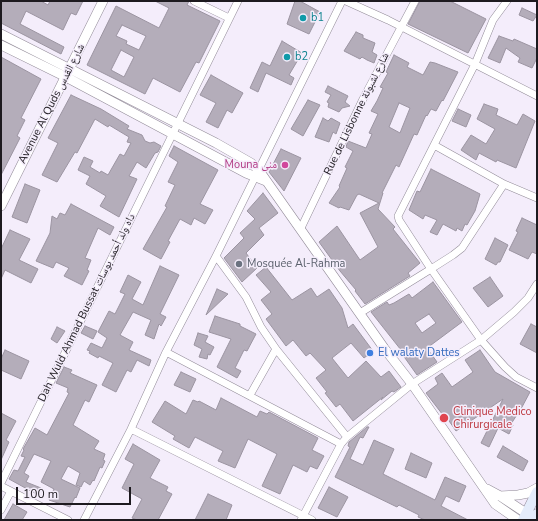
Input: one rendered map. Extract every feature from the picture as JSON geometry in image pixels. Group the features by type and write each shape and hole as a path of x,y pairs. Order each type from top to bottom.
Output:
{"main road":[{"path":"532,518 537,492"}],"street":[{"name":"Avenue Al Quds شارع القدس","path":"1,206 103,1"},
{"path":"194,1 229,18"},
{"name":"Dah Wuld Ahmad Bussat داه ولد أحمد بوسات","path":"1,485 238,1"},
{"path":"84,520 131,429 166,352 216,256 342,1"},
{"path":"346,1 388,20 537,96"},
{"name":"Rue de Lisbonne شارع لشبونة","path":"301,228 362,99 402,28 415,1"},
{"path":"508,1 493,20 475,64 398,216 399,220 431,269 481,340 509,372 537,388"},
{"path":"1,34 173,133 257,173"},
{"path":"1,45 68,73 178,124 236,154 266,181 272,187 384,348 412,384 485,489 518,520"},
{"path":"434,145 504,184 537,198"},
{"path":"360,313 462,248 504,184"},
{"path":"216,256 246,297 261,327 276,349 347,437"},
{"path":"302,518 341,444 347,437 412,384 481,340 528,298 537,284"},
{"path":"250,395 276,349"},
{"path":"166,352 341,444"},
{"path":"131,429 302,518 312,520"},
{"path":"1,485 68,520"},
{"path":"498,500 537,488"},
{"path":"1,510 11,491"},
{"path":"498,500 532,518"},
{"path":"498,500 506,520"}],"building":[{"path":"1,1 41,1 48,5 50,1 83,1 76,15 71,13 63,30 26,11 20,24 64,47 61,54 1,23"},
{"path":"155,1 189,1 187,5 220,21 199,63 196,62 180,92 153,78 145,94 87,65 116,6 159,28 169,8","holes":["122,25 146,36 139,50 126,44 127,41 116,36","121,50 134,57 124,77 111,70"]},
{"name":"b1","path":"295,1 300,1 320,12 309,34 287,24"},
{"path":"420,1 450,1 486,19 468,53 408,24"},
{"path":"522,8 537,15 533,21 519,15"},
{"path":"356,32 363,35 363,38 375,43 372,52 377,55 374,63 362,57 360,59 344,51"},
{"path":"499,36 513,41 514,39 537,49 537,58 532,68 518,62 520,58 506,48 500,63 488,58"},
{"path":"282,41 302,53 289,75 294,78 291,85 266,73 258,92 250,88 262,62 270,66"},
{"path":"394,55 409,63 407,67 423,75 430,62 458,72 436,111 431,109 427,116 426,115 417,135 414,134 399,167 396,165 382,193 378,209 395,227 393,229 420,263 408,273 410,276 365,304 319,242 337,226 360,260 378,247 360,213 379,203 359,194 349,210 339,208 329,203 340,187 339,186 347,168 345,167 353,151 346,147 348,141 366,148 372,134 369,133 378,114 371,111 383,88 380,87 388,73 386,72","holes":["399,103 410,108 400,133 389,127"]},
{"path":"1,57 41,79 21,118 25,120 17,136 20,138 1,175"},
{"path":"211,75 243,93 232,113 227,110 218,128 206,122 216,103 200,95"},
{"path":"328,86 348,96 345,102 350,106 342,108 339,112 328,107 329,103 327,102 331,95 325,92"},
{"path":"71,95 101,109 129,126 127,129 142,135 145,141 150,143 154,142 161,146 146,168 137,162 129,176 137,179 119,217 100,206 106,196 86,184 90,176 78,170 84,157 93,161 90,167 100,173 101,171 108,175 120,154 124,156 131,143 127,142 129,137 109,125 108,127 95,119 77,153 75,152 57,182 42,175 58,143 48,138"},
{"path":"308,100 320,105 303,136 291,129"},
{"path":"484,104 498,109 496,115 517,125 523,114 535,121 516,168 497,160 496,162 479,153 476,160 461,150 471,135 486,144 495,129 477,119"},
{"path":"458,109 471,115 466,127 452,121"},
{"path":"323,118 328,121 331,118 340,123 336,134 333,132 329,142 315,137"},
{"path":"174,146 218,170 200,204 213,210 205,224 194,218 191,225 180,219 168,241 170,242 161,259 143,249 167,207 165,206 175,185 168,182 178,162 169,156"},
{"name":"Mouna منى","path":"281,149 301,158 284,191 269,172"},
{"path":"431,169 480,194 475,211 467,225 465,224 462,231 457,228 456,231 443,224 437,235 430,232 437,220 425,215 423,219 409,210 417,191 420,192"},
{"path":"25,184 40,190 27,223 12,217"},
{"path":"263,193 278,213 259,228 264,235 246,253 257,268 242,282 224,258 244,238 240,233 255,219 247,211"},
{"path":"71,204 114,227 110,235 98,228 85,258 91,260 87,270 89,271 82,285 64,276 69,268 56,262 53,268 36,261 50,233 52,216 57,219 60,213 65,215"},
{"path":"522,218 537,225 537,254 532,252 528,259 509,250 518,232 516,231"},
{"path":"10,230 30,239 19,260 38,269 31,283 5,270 1,279 1,249"},
{"path":"495,238 508,245 500,262 496,265 485,259"},
{"path":"160,266 179,275 160,314 166,317 161,326 159,324 154,339 145,335 151,320 133,312 120,335 133,342 129,350 151,360 149,366 137,360 131,372 127,370 116,392 102,385 113,363 99,356 98,358 89,353 90,351 87,350 91,343 102,348 107,338 98,332 109,311 115,314 125,294 120,292 128,275 141,282 132,299 143,305"},
{"path":"266,267 292,300 311,288 317,297 329,289 342,308 348,328 353,324 373,351 364,358 351,343 332,358 348,378 366,361 381,377 389,371 401,387 394,392 392,391 381,400 383,397 353,421 340,404 336,407 316,378 326,370 310,353 306,356 293,340 286,346 266,319 272,314 261,300 271,292 256,275"},
{"path":"490,277 503,296 488,307 473,288"},
{"path":"433,282 462,322 427,348 437,362 417,375 400,351 401,350 371,312 387,302 389,305 409,294 412,298","holes":["429,314 436,323 422,333 415,323"]},
{"path":"217,289 228,294 206,315"},
{"path":"215,316 240,324 240,326 256,334 247,351 244,350 235,368 241,371 237,378 217,367 231,339 209,332"},
{"path":"531,324 537,327 537,353 520,344"},
{"path":"85,326 97,331 93,339 81,333"},
{"path":"57,327 65,331 57,343 51,339"},
{"path":"198,333 208,336 205,342 214,347 210,355 208,354 207,359 199,357 202,349 194,345"},
{"path":"5,350 29,361 21,379 1,370 1,359"},
{"path":"480,350 495,372 530,392 511,424 513,425 509,434 498,428 489,447 481,443 503,399 456,431 426,393 438,384 435,378 442,373 452,387 473,372 465,360"},
{"path":"64,367 72,370 70,373 97,385 89,402 85,400 73,425 99,441 94,449 105,454 103,460 105,461 102,468 100,467 94,481 93,480 90,485 84,481 81,487 76,485 80,473 68,466 61,479 80,488 70,507 49,500 54,489 41,482 51,461 34,454 24,473 29,476 26,482 41,488 38,495 9,479 14,470 18,471 25,457 21,456 24,450 23,449 35,428 47,435 69,393 67,392 68,388 56,383"},
{"path":"181,372 196,379 190,392 174,385"},
{"path":"221,398 257,417 260,411 267,414 269,412 318,438 312,450 324,456 317,469 310,466 307,472 293,465 280,494 262,486 277,454 248,439 235,468 218,461 223,451 195,437 189,448 173,439 175,436 152,422 165,401 186,414 193,400 199,401 216,410"},
{"path":"1,413 16,421 6,440 9,442 1,460"},
{"path":"369,427 363,438 360,437 350,459 363,465 374,440 394,449 383,474 435,500 445,477 466,486 459,502 446,496 441,506 468,520 425,520 418,517 419,515 399,505 397,507 335,477 350,447 348,446 349,442"},
{"path":"133,444 160,460 150,478 168,487 166,491 172,494 158,520 137,520 132,518 142,499 122,488 134,464 125,459"},
{"path":"503,446 528,461 523,471 497,457"},
{"path":"411,453 432,463 426,478 405,469"},
{"path":"329,487 348,497 337,517 318,508"},
{"path":"208,494 232,505 226,520 195,520"},
{"path":"13,504 27,512 22,520 4,520"}],"place":[{"name":"b1","path":"303,18"},
{"name":"b2","path":"287,57"},
{"name":"Mouna منى","path":"285,165"},
{"name":"Mosquée Al-Rahma","path":"239,264"},
{"name":"El walaty Dattes","path":"370,353"},
{"name":"Clinique Medico Chirurgicale","path":"444,418"}]}
